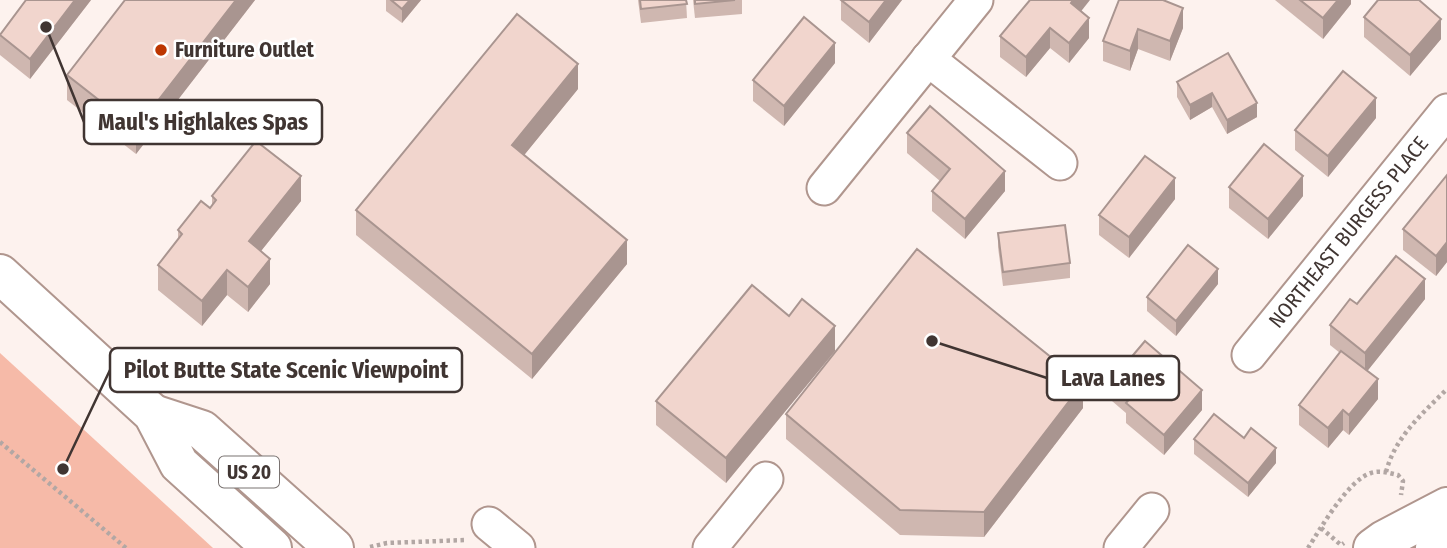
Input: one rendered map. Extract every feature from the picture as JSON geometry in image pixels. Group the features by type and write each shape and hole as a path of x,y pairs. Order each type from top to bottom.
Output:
{"main road":[{"name":"US 20","path":"0,274 153,414 179,464 271,548"},
{"name":"US 20","path":"153,414 202,430 334,548"},
{"path":"1373,548 1384,540 1442,534"}],"street":[{"path":"824,188 976,0"},
{"path":"928,59 1060,163"},
{"name":"NORTHEAST BURGESS PLACE","path":"1249,355 1447,111"},
{"path":"710,548 766,480"},
{"path":"1121,548 1152,510"},
{"path":"482,532 518,548"}],"path":[{"path":"1308,548 1361,478 1373,472 1386,472 1391,453 1400,438 1447,389"},
{"path":"0,442 126,548"},
{"path":"370,547 482,532"}],"shaded area":[{"path":"0,353 213,548 0,548"}],"building":[{"path":"26,0 75,0 30,59 0,35"},
{"name":"Furniture Outlet","path":"125,0 236,0 136,129 67,75"},
{"path":"391,0 410,0 402,9"},
{"path":"640,0 686,0 687,4 641,9"},
{"path":"695,0 735,0 695,4"},
{"path":"841,0 886,0 869,22"},
{"path":"1030,0 1073,0 1071,3 1089,18 1069,43 1050,28 1026,57 1000,36"},
{"path":"1119,0 1163,0 1183,8 1170,41 1138,29 1130,51 1103,41"},
{"path":"1300,0 1338,0 1323,18"},
{"path":"1378,0 1419,0 1441,19 1410,55 1364,17"},
{"path":"517,14 578,64 512,145 627,240 532,354 356,210"},
{"path":"804,17 835,43 784,106 753,80"},
{"path":"1228,53 1257,103 1227,120 1212,93 1190,105 1177,82"},
{"path":"1343,71 1376,98 1328,156 1295,130"},
{"path":"930,106 1005,171 965,219 932,191 950,169 907,133"},
{"path":"256,141 301,176 249,241 270,259 248,287 227,270 202,301 158,265 182,234 178,230 201,201 210,208 216,200 212,196"},
{"path":"1264,144 1303,176 1268,219 1229,187"},
{"path":"1145,156 1175,178 1129,237 1099,215"},
{"path":"1447,175 1447,242 1436,256 1403,229"},
{"path":"1065,225 1070,263 1003,272 998,233"},
{"path":"1188,245 1218,269 1176,321 1147,297"},
{"path":"917,249 1083,383 984,512 900,510 786,414"},
{"path":"1396,256 1425,279 1365,353 1330,325 1350,299 1357,304"},
{"path":"752,285 789,316 802,299 835,326 726,458 656,401"},
{"path":"1145,341 1202,390 1164,435 1126,403 1131,397 1112,380"},
{"path":"1341,351 1378,379 1349,415 1343,410 1328,428 1299,405"},
{"path":"1214,414 1244,438 1251,428 1276,448 1248,483 1194,439"}],"place":[{"name":"Maul's Highlakes Spas","path":"46,27"},
{"name":"Furniture Outlet","path":"161,50"},
{"name":"Lava Lanes","path":"932,341"},
{"name":"Pilot Butte State Scenic Viewpoint","path":"63,469"}]}
